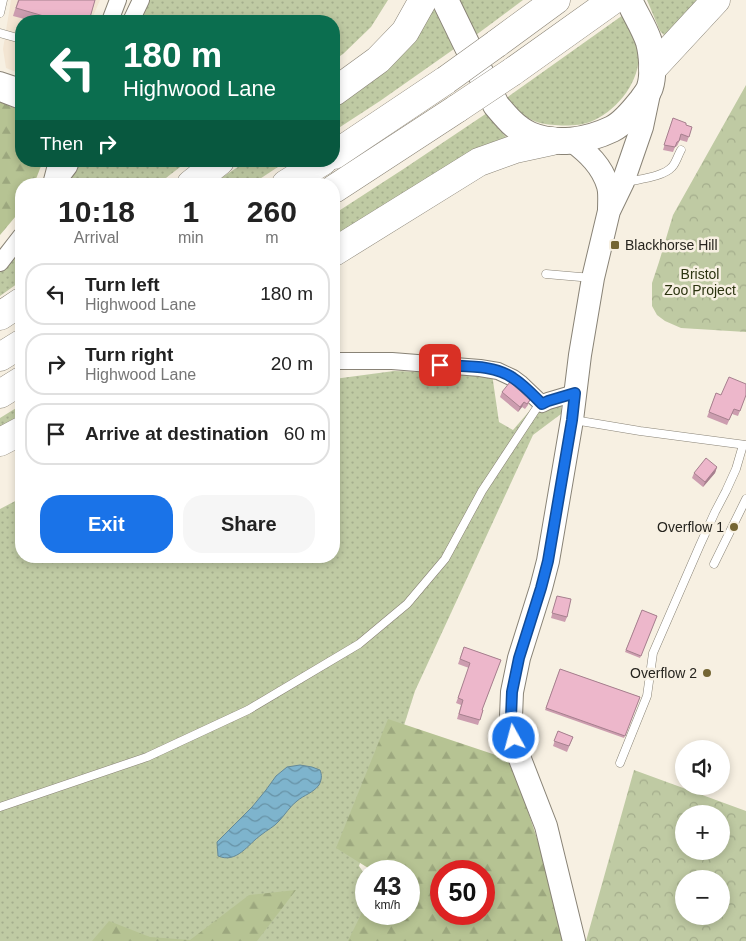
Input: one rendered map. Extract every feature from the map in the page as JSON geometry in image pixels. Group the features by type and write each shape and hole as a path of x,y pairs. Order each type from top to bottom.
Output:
{"highway":[{"path":"340,70 364,50 377,36 390,21 401,0"},
{"path":"340,88 378,60 404,32 422,0"},
{"path":"340,150 446,80 556,0"},
{"path":"651,78 716,0"},
{"path":"340,185 512,72 608,4"},
{"path":"340,248 480,162 515,149 562,141"},
{"path":"199,178 212,167"},
{"path":"296,178 313,167"},
{"path":"0,316 15,306"},
{"path":"0,357 15,348"},
{"path":"0,394 15,385"},
{"path":"0,442 15,434"}],"main road":[{"path":"446,0 496,105 508,119 531,135 562,141 586,152 598,165 609,188 609,211"},
{"path":"574,941 546,826 520,759 514,738 511,717 512,692 519,658 548,561 572,420 580,355 593,278 609,211 623,182 642,127 651,78 649,42 629,0"},
{"path":"562,141 592,136 613,128 634,111 651,78"}],"street":[{"path":"112,15 118,0"},
{"path":"134,15 141,0"},
{"path":"0,83 15,85"},
{"path":"0,83 15,96"},
{"path":"60,178 67,167"},
{"path":"0,263 15,244"},
{"path":"340,362 392,361 498,370 517,381 542,404 575,393"}],"lane":[{"path":"0,13 3,0"},
{"path":"0,33 15,37"},
{"path":"623,182 664,173 672,167 681,150"},
{"path":"546,274 593,278"},
{"path":"0,807 147,757 248,710 359,644 407,604 445,559 482,490 538,406 542,404"},
{"path":"572,420 745,445 653,653 647,696 620,763"},
{"path":"714,564 746,499"}],"shaded area":[{"path":"11,0 100,0 94,15 15,15 15,72 6,68 3,49"}],"green space":[{"path":"146,0 388,0 371,27 340,56 340,15 140,15"},
{"path":"430,0 454,49 340,127 340,97"},
{"path":"458,0 523,0 476,35"},
{"path":"647,0 697,0 665,36 660,31"},
{"path":"623,15 636,42 639,58 634,78 629,88 608,112 585,124 551,125 530,119 505,99"},
{"name":"Bristol Zoo Project","path":"746,85 746,332 681,328 657,315 652,306 652,283 673,215"},
{"path":"0,102 15,108 15,167 41,167 36,178 15,178 15,217 0,235"},
{"path":"487,113 508,139 340,236 340,210"},
{"path":"75,167 180,167 166,178 69,178"},
{"path":"238,167 278,167 261,178 221,178"},
{"path":"15,256 15,285 0,296 0,272"},
{"path":"394,371 492,374 499,422 513,430 538,401 561,400 561,414 533,435 415,691 361,860 355,860 355,925 386,925 416,941 0,941 0,509 15,501 15,563 340,563 340,378"},
{"path":"15,409 15,423 0,431 0,418"},
{"path":"388,719 511,760 571,941 348,941 356,925 420,925 420,860 355,860 336,848"},
{"path":"634,770 675,785 675,795 702,795 730,805 675,805 675,860 730,860 730,805 746,811 746,941 586,941"},
{"path":"296,890 257,941 92,941 109,921 150,937 190,940 249,895"}],"water":[{"path":"300,765 320,770 321,779 317,788 294,803 277,823 242,852 225,858 218,856 217,842 252,807 276,776 287,767"}],"building":[{"path":"19,0 95,0 91,15 40,15 16,8"},
{"path":"673,118 692,127 689,137 681,134 675,147 664,145"},
{"path":"729,377 746,384 746,395 740,411 734,409 729,420 709,412 716,393 721,395"},
{"path":"510,382 530,400 527,404 524,402 520,407 502,392"},
{"path":"706,458 717,467 705,482 694,473"},
{"path":"557,596 571,599 567,617 552,613"},
{"path":"642,610 657,616 641,656 626,650"},
{"path":"464,647 501,660 480,720 459,714 463,700 458,698 470,663 460,659"},
{"path":"560,669 640,697 625,736 546,708"},
{"path":"558,731 573,737 569,746 554,741"}],"place":[{"name":"Blackhorse Hill","path":"615,245"},
{"name":"Overflow 1","path":"734,527"},
{"name":"Overflow 2","path":"707,673"}],"route":[{"path":"440,365 498,370 521,384 542,404 575,393 548,561 519,658 512,692 511,717 514,738"}]}
